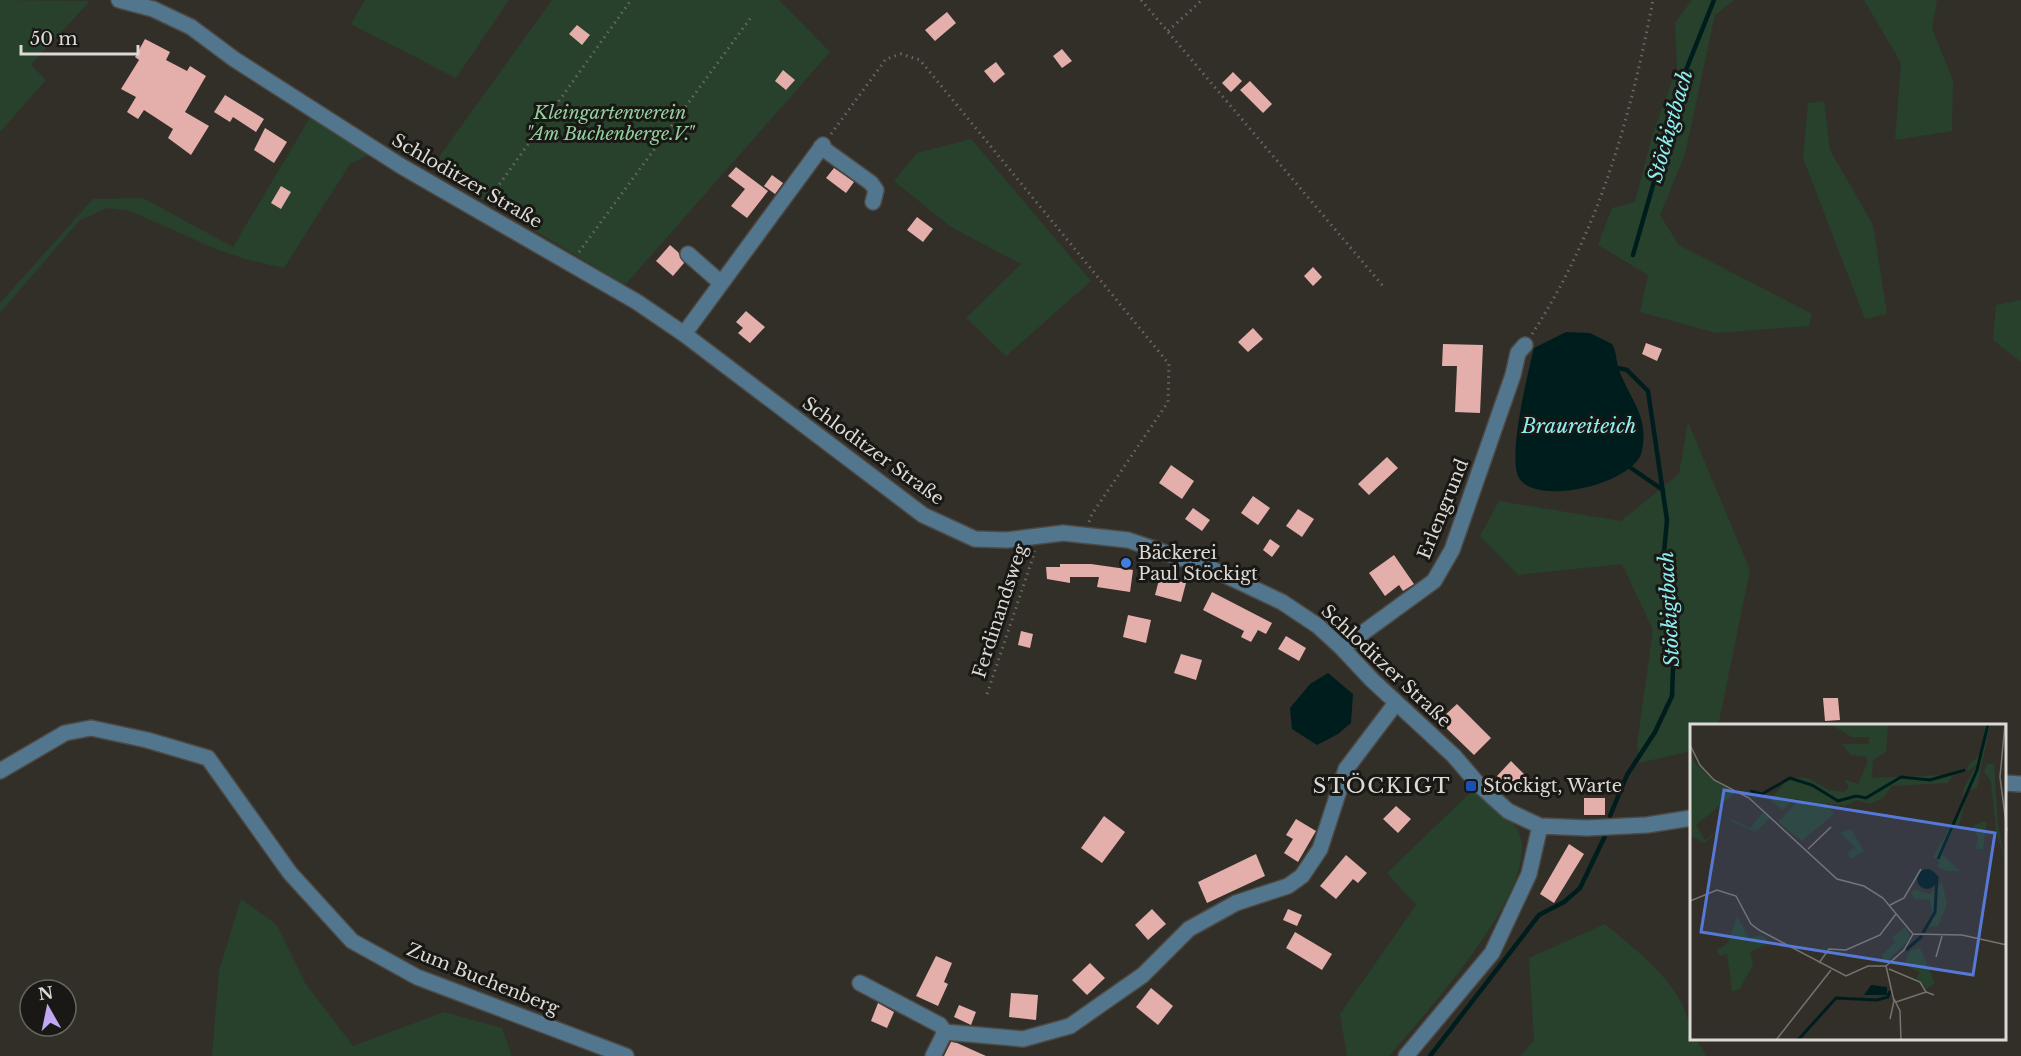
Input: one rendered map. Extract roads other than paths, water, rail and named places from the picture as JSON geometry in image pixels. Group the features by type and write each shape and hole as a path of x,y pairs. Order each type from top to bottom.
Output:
{"street":[{"name":"Schloditzer Straße","path":"119,0 153,9 191,27 302,104 401,166 637,302 684,334 922,515 975,539 1086,534 1128,540 1210,568 1282,602 1318,626 1342,648 1508,811 1540,826 1587,828 1647,825 1690,818"},
{"path":"684,334 822,146 871,183 876,190 873,202"},
{"path":"688,254 721,283"},
{"name":"Erlengrund","path":"1342,648 1434,581 1452,550 1514,375 1518,353 1525,345"},
{"path":"945,1032 1023,1039 1070,1026 1143,975 1190,929 1236,903 1288,886 1302,876 1320,849 1346,769 1396,703"},
{"name":"Zum Buchenberg","path":"0,771 65,733 91,728 208,758 290,873 352,941 417,977 626,1056"},
{"path":"2006,783 2021,784"},
{"path":"1406,1056 1492,953 1529,874 1540,826"},
{"path":"860,984 940,1024 945,1032"},
{"path":"933,1056 945,1032"}],"water":[{"name":"Braureiteich","path":"1566,332 1590,333 1612,344 1623,381 1641,417 1642,451 1635,463 1604,482 1564,491 1544,491 1529,487 1519,478 1515,452 1517,434 1534,348"},
{"path":"1328,673 1353,694 1351,723 1338,734 1317,745 1292,729 1290,708 1310,684"}],"waterway":[{"name":"Stöckigtbach","path":"1633,255 1686,70 1714,0"},
{"name":"Stöckigtbach","path":"1610,816 1627,775 1655,732 1672,696 1674,642 1663,564 1667,520 1648,391 1627,370 1618,368"},
{"path":"1631,468 1663,490"},
{"name":"Stöckigtbach","path":"1430,1056 1539,915 1564,902 1580,888 1605,836"}],"place":[{"name":"Bäckerei Paul Stöckigt","path":"1126,563"},
{"name":"Stöckigt, Warte","path":"1471,786"}],"district":[{"name":"STÖCKIGT","path":"1382,786"}],"park label":[{"name":"Kleingartenverein \"Am Buchenberge.V.\"","path":"610,123"}]}
